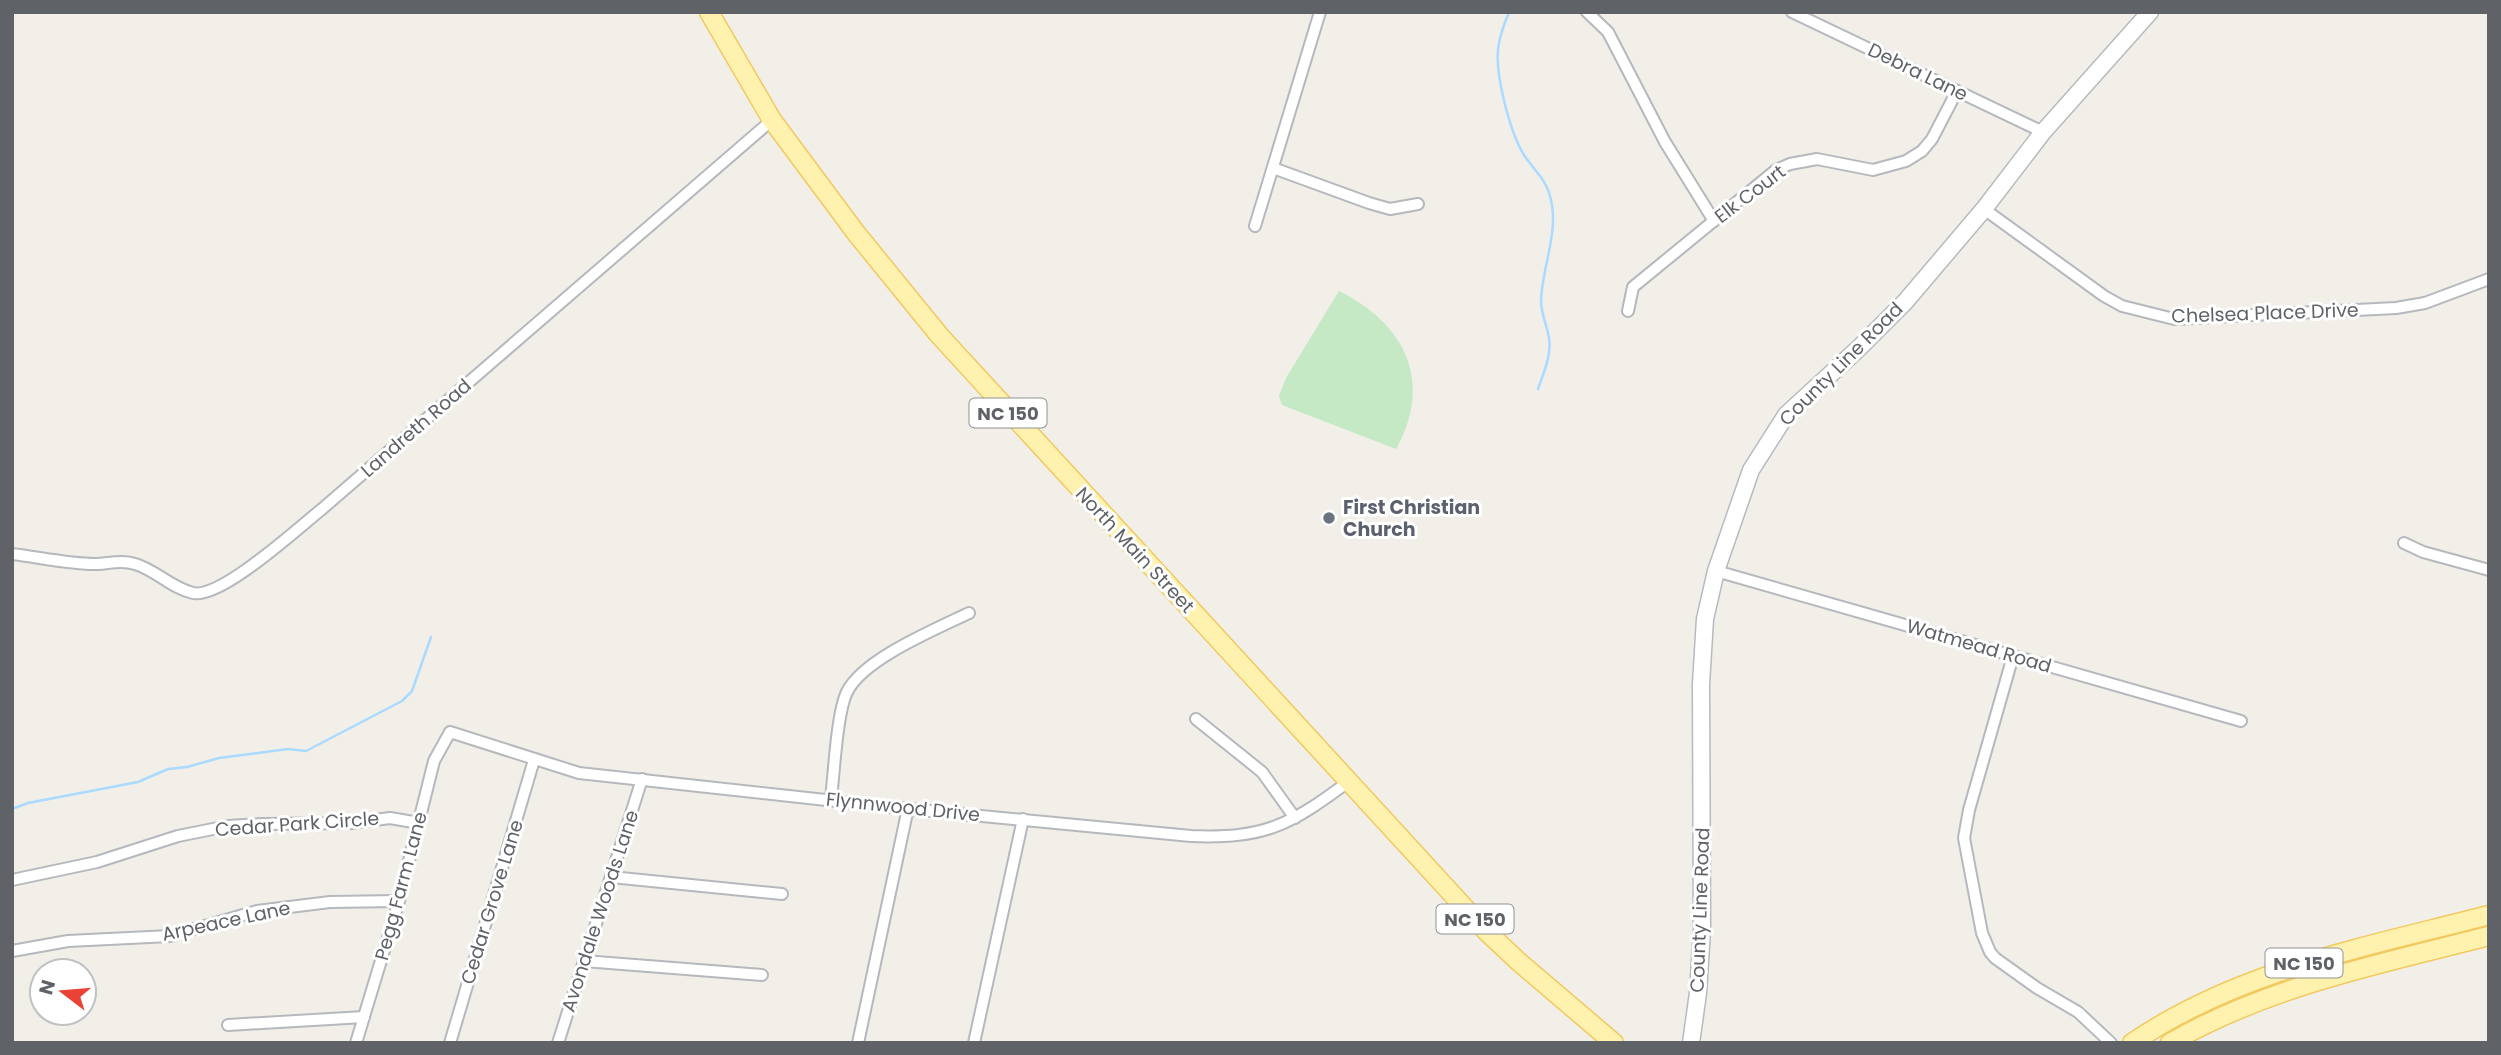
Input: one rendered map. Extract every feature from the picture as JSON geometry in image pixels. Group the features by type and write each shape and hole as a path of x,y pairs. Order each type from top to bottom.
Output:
{"main road":[{"name":"North Main Street","path":"709,12 772,120 856,233 939,335 1486,931 1614,1043"},
{"path":"2389,962 2390,955 2395,950 2430,940 2489,916"},
{"name":"NC 150","path":"2132,1043 2192,1007 2272,973 2489,916"},
{"name":"NC 150","path":"2170,1043 2258,1000 2319,980 2489,936"}],"street":[{"path":"1255,226 1320,12"},
{"path":"1587,12 1608,32 1665,142 1714,221"},
{"name":"Debra Lane","path":"1792,12 2043,132"},
{"name":"County Line Road","path":"1691,1043 1702,937 1705,619 1716,571 1751,470 1786,415 1905,302 1984,209 2043,132 2150,12"},
{"name":"Elk Court","path":"1628,311 1633,288 1776,170 1790,164 1817,159 1873,170 1906,162 1922,151 1932,139 1957,91"},
{"name":"Landreth Road","path":"12,554 97,564 123,561 143,567 168,583 196,594 213,591 258,560 322,509 772,120"},
{"path":"1273,168 1369,204 1390,209 1418,204"},
{"name":"Chelsea Place Drive","path":"1984,209 2104,296 2122,306 2174,319 2396,308 2425,303 2489,279"},
{"path":"2404,543 2423,552 2489,570"},
{"name":"Watmead Road","path":"1716,571 2241,721"},
{"path":"831,799 842,704 853,681 890,653 969,613"},
{"path":"2013,656 1969,810 1964,838 1978,919 1984,942 1995,958 2037,988 2078,1012 2111,1043"},
{"path":"1196,719 1262,772 1295,818"},
{"name":"Flynnwood Drive","path":"450,732 579,773 1216,837 1253,834 1295,818 1348,782"},
{"name":"Pegg Farm Lane","path":"356,1043 399,901 434,761 450,732"},
{"name":"Cedar Grove Lane","path":"450,1043 534,760"},
{"name":"Avondale Woods Lane","path":"558,1043 642,779"},
{"path":"858,1043 908,808"},
{"name":"Cedar Park Circle","path":"12,880 97,862 178,836 228,826 352,823 390,818 419,823"},
{"path":"974,1043 1023,819"},
{"path":"611,877 782,894"},
{"name":"Arpeace Lane","path":"12,951 68,941 170,936 257,911 330,902 399,901"},
{"path":"584,961 762,975"},
{"path":"228,1025 364,1017"}],"green space":[{"path":"1339,291 1362,304 1381,320 1396,337 1406,356 1412,378 1412,400 1407,424 1396,449 1282,405 1279,396 1286,378"}],"waterway":[{"path":"1509,12 1498,55 1504,100 1519,145 1546,184 1553,209 1552,235 1541,301 1549,351 1538,389"},
{"path":"12,809 28,803 138,782 168,769 219,758 288,749 306,751 402,701 412,691 431,637"}],"place":[{"name":"First Christian Church","path":"1329,518"}]}
